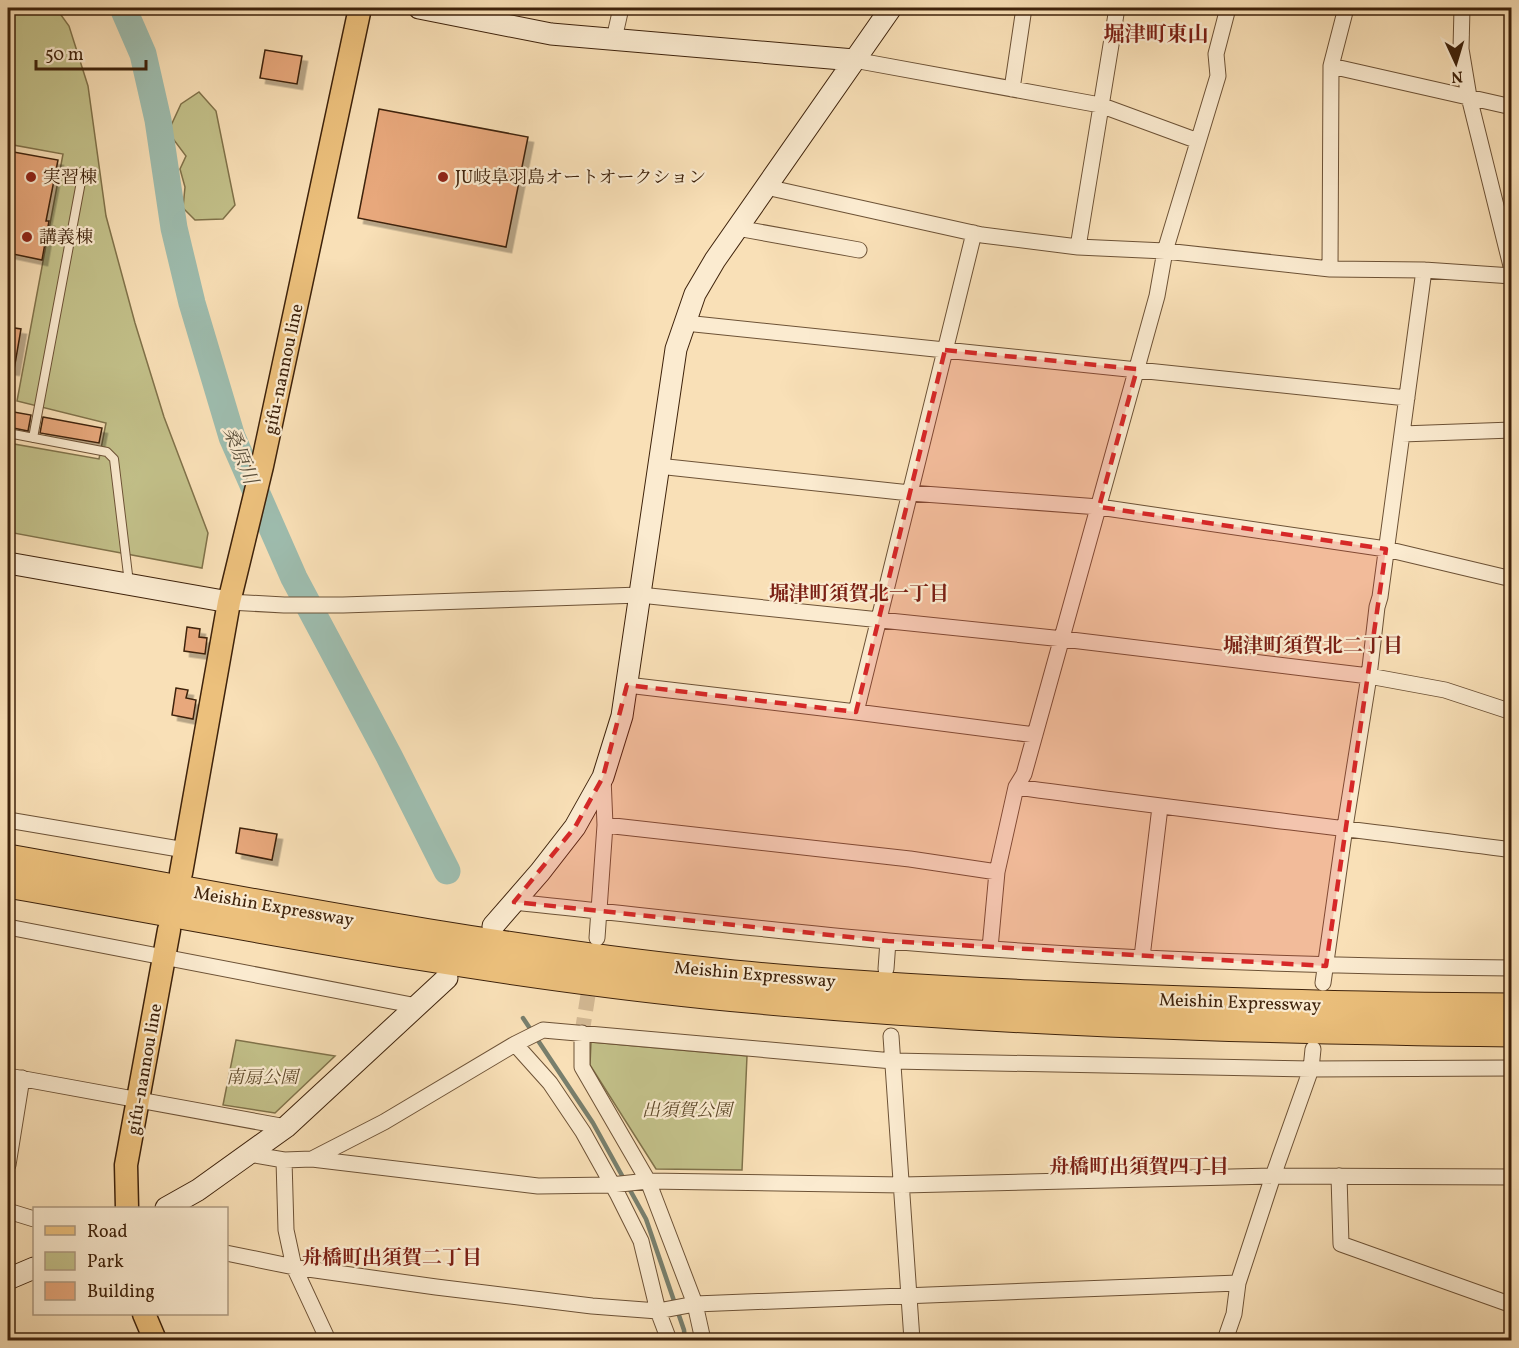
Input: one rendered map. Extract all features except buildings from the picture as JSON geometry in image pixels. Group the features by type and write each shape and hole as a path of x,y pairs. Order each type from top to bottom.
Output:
{"highway":[{"name":"Meishin Expressway","path":"8,858 378,924 706,971 920,988 1140,999 1512,1007"},
{"name":"Meishin Expressway","path":"8,884 362,947 514,971 704,995 918,1013 1116,1022 1512,1033"}],"main road":[{"name":"gifu-nannou line","path":"181,873 230,602 262,466 360,8"},
{"name":"gifu-nannou line","path":"127,1207 126,1165 169,930"},
{"path":"144,1315 155,1341"}],"street":[{"path":"419,8 551,34 855,60 1100,105 1198,141"},
{"path":"615,39 621,8"},
{"path":"494,926 575,827 603,777 622,716 676,349 695,294 715,260 891,8"},
{"path":"1012,89 1024,8"},
{"path":"1078,247 1117,8"},
{"path":"990,948 996,872 1017,787 1024,774 1063,639 1157,296 1165,251 1218,76 1216,54 1228,8"},
{"path":"1330,269 1331,66 1346,8"},
{"path":"1462,8 1461,49 1469,98 1512,270"},
{"path":"1331,66 1512,107"},
{"path":"766,187 974,233 1078,247 1165,251 1330,269 1424,270 1512,276"},
{"path":"737,228 859,249"},
{"path":"856,712 974,233"},
{"path":"1323,983 1369,676 1424,270"},
{"path":"685,323 1407,398"},
{"path":"1402,434 1512,430"},
{"path":"658,466 910,493 1099,507 1386,549 1512,579"},
{"path":"8,563 230,602 284,605 640,595 1063,639 1369,676 1445,690 1512,712"},
{"path":"627,685 1035,735"},
{"path":"597,938 604,825 603,777"},
{"path":"1017,787 1512,850"},
{"path":"1142,957 1160,807"},
{"path":"8,820 185,850"},
{"path":"604,825 910,859 996,872"},
{"path":"513,902 888,941 990,948 1326,966 1512,968"},
{"path":"8,927 417,1006"},
{"path":"886,969 888,941"},
{"path":"169,1207 198,1190 286,1126 447,978"},
{"path":"312,1159 384,1122 543,1030 893,1062 1311,1069 1512,1068"},
{"path":"582,1033 582,1067 642,1182 703,1341"},
{"path":"891,1036 912,1341"},
{"path":"517,1043 550,1083 583,1131 615,1185 641,1241 663,1310 669,1341"},
{"path":"1225,1341 1234,1314 1239,1283 1273,1176 1311,1069 1313,1049"},
{"path":"8,1165 15,1077 286,1126"},
{"path":"249,1154 284,1160 312,1159 538,1186 615,1185 642,1182 903,1185 1273,1176 1512,1177"},
{"path":"284,1160 286,1230 294,1267 328,1341"},
{"path":"1339,1176 1341,1244 1512,1305"},
{"path":"8,1211 33,1219"},
{"path":"228,1253 294,1267 436,1287 592,1306 663,1310 690,1305 910,1294 1239,1283"},
{"path":"8,1279 33,1268"}],"lane":[{"path":"33,438 82,171"},
{"path":"8,433 107,452 114,459 129,585"}],"highlighted area":[{"path":"945,350 1137,369 1099,507 1386,549 1326,966 888,941 514,902 575,827 603,777 627,685 856,712"}],"green space":[{"path":"8,8 56,8 69,26 88,86 106,216 135,323 164,417 208,533 202,568 8,532 8,443 99,459 106,423 17,401 63,154 8,144"},
{"path":"199,92 216,111 235,205 223,219 195,220 183,208 185,187 180,169 186,156 168,132 181,104"},
{"name":"南扇公園","path":"236,1040 335,1056 275,1113 223,1105"},
{"name":"出須賀公園","path":"591,1042 747,1056 742,1170 656,1169 590,1065"}],"waterway":[{"name":"桑原川","path":"123,8 143,54 158,120 174,228 192,303 232,437 294,578 389,756 447,871"},
{"path":"523,1018 593,1123 646,1219 684,1330 685,1340"}],"tunnel":[{"path":"582,1033 591,976"}],"place":[{"name":"実習棟","path":"31,177"},
{"name":"JU岐阜羽島オートオークション","path":"443,177"},
{"name":"講義棟","path":"27,237"}],"district":[{"name":"堀津町東山","path":"1156,34"},
{"name":"堀津町須賀北一丁目","path":"859,593"},
{"name":"堀津町須賀北二丁目","path":"1313,645"},
{"name":"舟橋町出須賀四丁目","path":"1139,1166"},
{"name":"舟橋町出須賀二丁目","path":"392,1257"}]}
